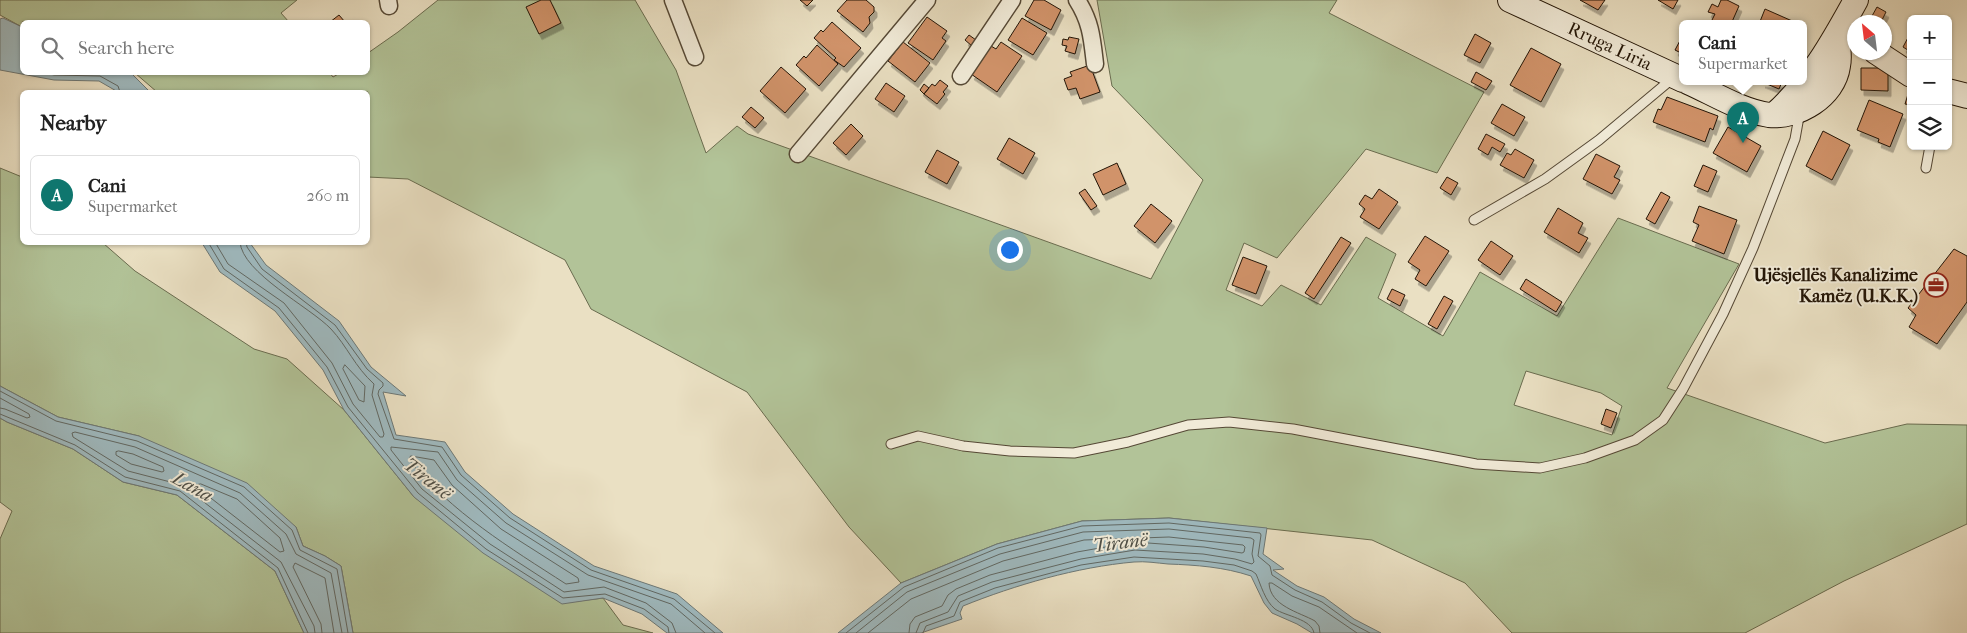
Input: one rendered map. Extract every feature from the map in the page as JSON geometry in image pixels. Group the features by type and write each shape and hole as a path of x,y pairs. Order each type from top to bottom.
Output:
{"main road":[{"name":"Rruga Liria","path":"1510,0 1679,78"},
{"path":"1774,115 1801,110 1831,86 1838,65 1844,35 1856,0"},
{"path":"1807,80 1844,35"},
{"path":"1888,60 1907,72"},
{"name":"Rruga Liria","path":"1696,85 1753,110 1774,115"},
{"path":"1774,115 1803,85"},
{"path":"1952,92 1967,96"}],"street":[{"path":"673,0 695,57"},
{"path":"798,154 909,24 927,0"},
{"path":"961,76 1012,0"},
{"path":"1077,0 1088,18 1095,64"}],"lane":[{"path":"1474,220 1545,179 1679,81"},
{"path":"891,444 918,436 963,446 1010,452 1074,454 1128,442 1188,425 1229,422 1293,429 1476,464 1540,468 1585,458 1635,440 1663,420 1684,390 1723,314 1753,248 1795,139 1801,110"},
{"path":"1926,168 1929,150"}],"green space":[{"path":"0,0 297,0 281,13 287,20 20,20 20,26 0,15"},
{"path":"438,0 635,0 676,70 706,153 737,126 748,134 1151,279 1203,180 1112,86 1097,0 1337,0 1329,13 1484,92 1437,173 1366,149 1277,258 1244,243 1226,290 1262,306 1281,285 1321,305 1366,237 1396,254 1378,298 1443,336 1480,272 1557,316 1618,218 1739,264 1667,388 1825,443 1907,424 1967,425 1967,524 1844,581 1745,633 1512,633 1465,583 1372,540 1169,518 1082,521 997,544 901,583 849,527 747,392 591,309 565,260 408,179 370,177 370,90 155,90 137,75 331,75 333,77 336,75 370,75 370,52","holes":["1526,371 1601,393 1622,406 1612,435 1514,405"]},
{"path":"0,168 20,176 20,245 105,245 135,271 254,349 287,359 344,410 414,497 562,603 603,598 623,625 653,633 353,633 341,566 303,546 296,527 139,436 58,417 0,386"},
{"path":"0,418 73,449 123,482 177,495 275,571 304,633 0,633 0,539 12,511 0,502"}],"water":[{"path":"3,18 20,26 20,74 0,70 0,19"},
{"path":"27,75 133,75 148,90 115,90 99,81 54,80"},
{"name":"Tiranë","path":"203,245 251,245 266,265 339,321 371,367 406,396 383,392 396,435 445,442 465,472 513,514 594,566 677,594 723,633 667,633 642,614 603,598 562,604 483,553 414,497 344,410 323,370 275,311 220,272"},
{"name":"Lana","path":"0,386 58,417 139,436 247,483 296,527 303,546 341,566 353,633 304,633 275,571 177,495 123,482 73,449 0,418"},
{"name":"Tiranë","path":"1169,518 1267,528 1263,554 1284,569 1273,570 1297,586 1324,597 1354,619 1381,633 1312,633 1272,613 1264,603 1251,576 1231,570 1134,562 1091,568 1047,578 1004,591 963,606 960,613 962,619 921,633 838,633 901,583 997,544 1082,521"}],"building":[{"path":"541,0 550,0 561,23 539,34 526,7"},
{"path":"800,0 813,0 807,6"},
{"path":"847,0 866,0 874,7 874,12 869,17 870,23 863,32 837,11"},
{"path":"1034,0 1044,0 1061,10 1051,30 1025,16"},
{"path":"1580,0 1605,0 1598,10"},
{"path":"1658,0 1678,0 1673,9"},
{"path":"1721,0 1727,0 1739,6 1733,20 1712,20 1715,14 1708,12 1712,4 1718,7"},
{"path":"1877,7 1886,12 1884,15 1873,15"},
{"path":"1765,9 1790,20 1761,20"},
{"path":"339,15 343,20 333,20"},
{"path":"927,17 947,31 942,38 946,41 933,60 908,43"},
{"path":"1022,18 1047,33 1033,55 1008,40"},
{"path":"832,22 861,48 844,67 834,60 836,58 814,38"},
{"path":"1475,34 1491,43 1480,63 1464,55"},
{"path":"969,35 976,40 972,46 965,40"},
{"path":"1069,37 1079,39 1075,54 1065,51 1067,46 1062,45 1063,39 1068,40"},
{"path":"1907,40 1907,50 1903,47"},
{"path":"903,42 930,63 915,82 888,61"},
{"path":"1001,42 1022,56 997,92 971,74 991,46 996,49"},
{"path":"1679,42 1679,52 1675,50"},
{"path":"817,45 838,64 819,86 796,65 804,56 806,58"},
{"path":"1531,48 1561,64 1541,102 1510,85"},
{"path":"1090,65 1100,92 1080,99 1076,88 1068,90 1064,79 1072,76 1070,72"},
{"path":"781,67 806,89 785,113 760,91"},
{"path":"1861,68 1888,68 1888,91 1861,90"},
{"path":"1476,72 1492,81 1486,90 1471,82"},
{"path":"940,80 948,86 943,92 945,94 937,104 924,94 932,84 935,86"},
{"path":"886,83 905,96 894,112 875,99"},
{"path":"924,84 929,88 924,94 920,90"},
{"path":"1769,85 1781,85 1779,89"},
{"path":"1667,97 1718,116 1713,130 1710,128 1705,142 1653,122 1658,109 1661,110"},
{"path":"1869,100 1903,114 1890,147 1878,142 1879,139 1857,130"},
{"path":"1502,104 1525,117 1514,136 1491,123"},
{"path":"751,107 764,118 755,128 742,117"},
{"path":"851,124 863,136 846,155 833,143"},
{"path":"1728,127 1761,146 1747,172 1713,153"},
{"path":"1823,131 1850,145 1832,180 1806,166"},
{"path":"1486,134 1505,144 1500,152 1492,147 1488,155 1478,149"},
{"path":"1009,138 1035,153 1023,174 997,159"},
{"path":"1515,149 1534,160 1524,178 1500,165 1507,153 1511,155"},
{"path":"937,150 959,162 947,184 925,172"},
{"path":"1596,154 1620,166 1614,177 1620,180 1612,194 1583,179"},
{"path":"1117,163 1126,184 1103,195 1093,174"},
{"path":"1703,165 1717,171 1708,192 1694,186"},
{"path":"1447,177 1458,183 1451,195 1440,188"},
{"path":"1085,189 1097,206 1091,210 1079,193"},
{"path":"1379,189 1398,202 1379,229 1360,217 1365,209 1359,204 1365,195 1372,199"},
{"path":"1661,192 1670,197 1655,224 1646,219"},
{"path":"1151,204 1172,221 1155,243 1134,226"},
{"path":"1699,206 1737,220 1724,254 1692,241 1699,225 1693,222"},
{"path":"1558,208 1583,223 1578,233 1588,238 1579,253 1544,232"},
{"path":"1425,236 1449,251 1426,286 1415,279 1420,270 1408,262"},
{"path":"1341,237 1351,243 1314,299 1305,293"},
{"path":"1491,241 1513,256 1500,275 1478,260"},
{"path":"1954,249 1967,256 1967,302 1937,344 1909,327 1916,315 1908,308"},
{"path":"1243,257 1267,266 1256,294 1232,285"},
{"path":"1526,279 1562,302 1556,312 1520,289"},
{"path":"1392,289 1405,295 1400,306 1387,299"},
{"path":"1444,296 1453,301 1437,329 1428,324"},
{"path":"1606,409 1617,413 1611,428 1601,424"}],"place":[{"name":"Cani","path":"1743,143"},
{"name":"Ujësjellës Kanalizime Kamëz (U.K.K.)","path":"1936,285"}]}
